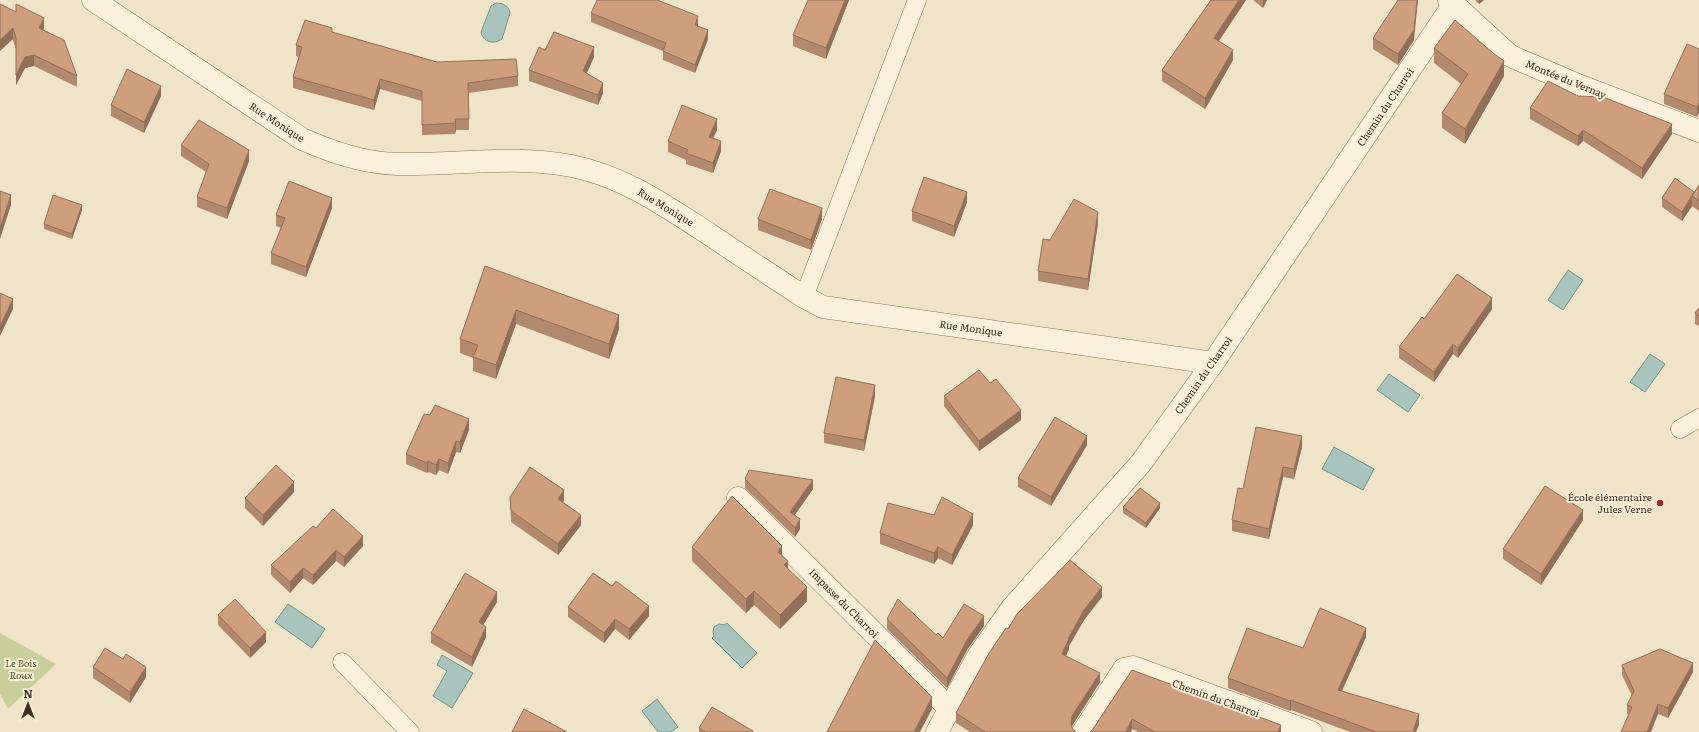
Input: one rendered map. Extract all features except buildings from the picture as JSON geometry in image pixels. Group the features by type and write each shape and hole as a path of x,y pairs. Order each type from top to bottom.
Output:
{"street":[{"name":"Rue Monique","path":"94,0 302,139 331,152 363,160 396,164 525,160 572,166 613,178 651,196 804,297 823,307 1213,363"},
{"name":"Montée du Vernay","path":"1451,3 1509,55 1578,85 1699,131"},
{"name":"Chemin du Charroi","path":"937,732 978,656 1012,608 1141,463 1213,363 1451,3"},
{"name":"Impasse du Charroi","path":"738,498 950,709"},
{"name":"Chemin du Charroi","path":"1083,732 1124,669 1133,667 1311,732"}],"lane":[{"path":"804,297 917,0"},
{"path":"1680,429 1699,418"},
{"path":"342,662 410,732"}],"green space":[{"name":"Le Bois Roux","path":"0,633 56,664 8,709 0,694"}],"water":[{"path":"496,3 505,5 510,13 502,39 495,42 489,42 484,38 481,32 491,6"},
{"path":"1568,270 1583,280 1563,310 1548,300"},
{"path":"1650,354 1665,364 1645,392 1630,382"},
{"path":"1389,374 1420,395 1408,412 1377,390"},
{"path":"1334,447 1374,469 1363,490 1322,469"},
{"path":"288,604 325,629 312,648 275,622"},
{"path":"727,623 757,653 742,668 712,638 714,636 714,627 719,624 724,625"},
{"path":"442,655 473,673 452,708 433,696 447,671 437,665"},
{"path":"657,699 678,727 671,732 658,732 642,711"}],"place":[{"name":"École élémentaire Jules Verne","path":"1660,503"}]}
